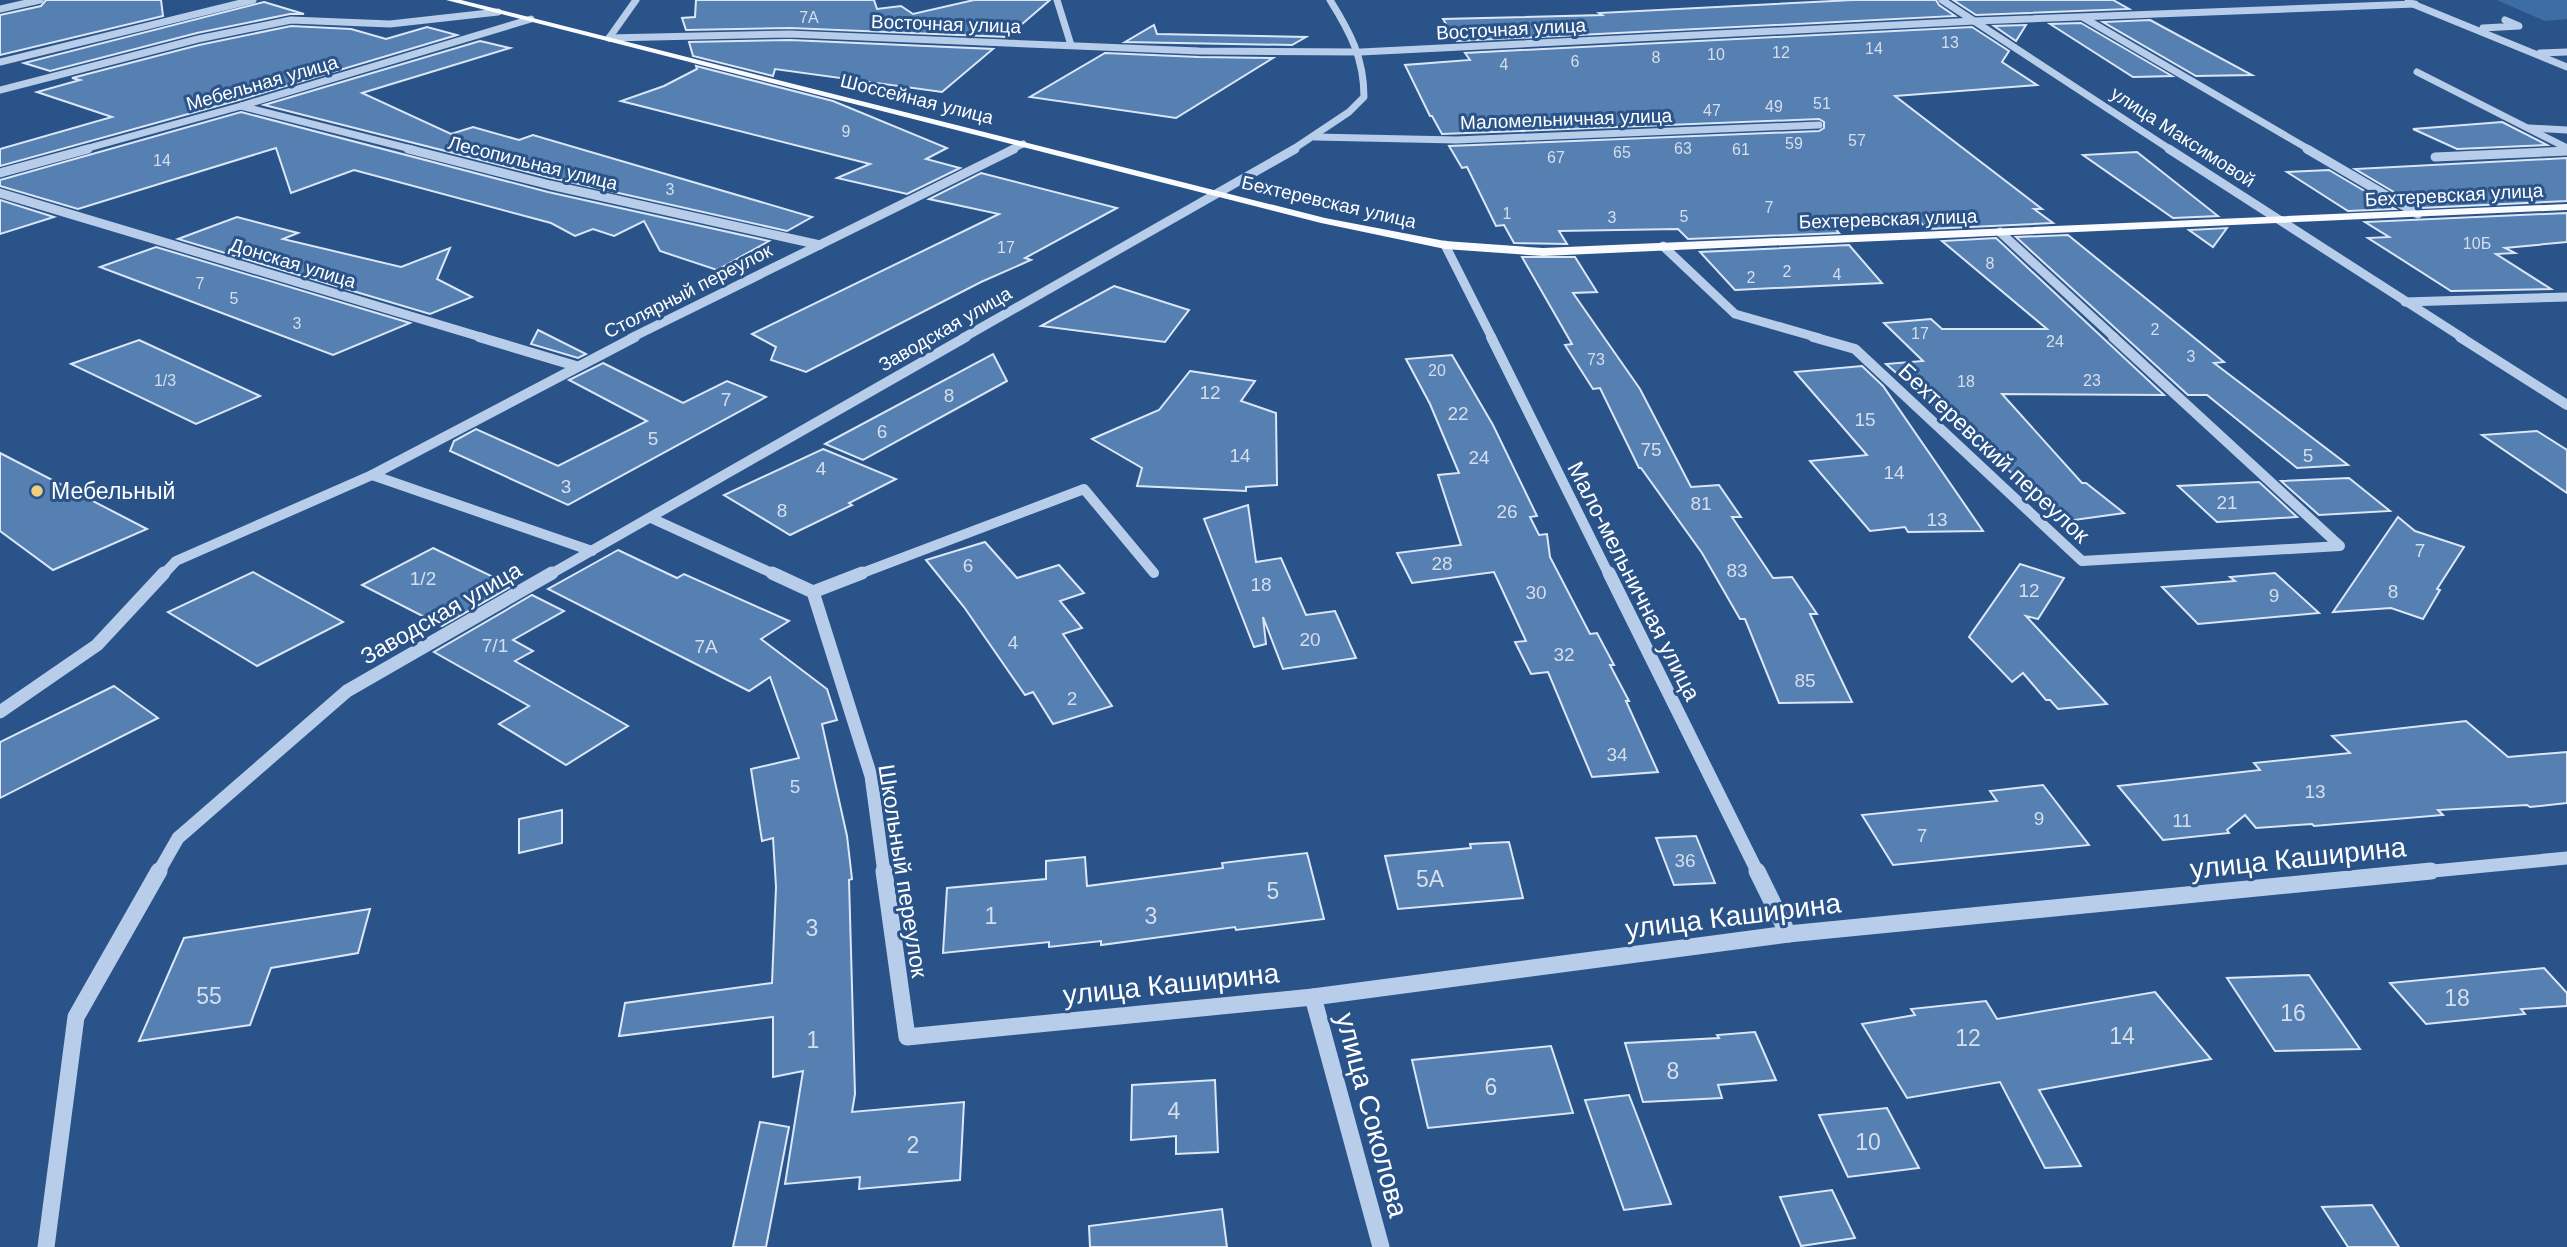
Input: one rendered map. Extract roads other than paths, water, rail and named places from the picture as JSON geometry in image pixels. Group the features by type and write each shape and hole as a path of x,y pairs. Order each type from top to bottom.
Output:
{"main road":[{"name":"Шоссейная улица","path":"450,0 609,38 1216,194"},
{"name":"Бехтеревская улица","path":"1216,194 1325,221 1445,246 1543,252 2567,207"}],"street":[{"path":"0,9 40,0"},
{"path":"0,62 253,0"},
{"path":"609,38 636,0"},
{"path":"1057,0 1071,45"},
{"path":"1314,137 1349,113 1364,97 1365,77 1361,52 1330,0"},
{"name":"улица Максимовой","path":"1942,0 2279,221 2567,405"},
{"path":"2405,0 2539,53 2567,67"},
{"name":"Восточная улица","path":"609,38 790,34 1199,51 1361,52 1975,21 2415,4"},
{"name":"Мебельная улица","path":"0,90 198,39 291,20 390,24 498,12"},
{"path":"2082,17 2418,214"},
{"name":"Мебельная улица","path":"0,173 241,106 531,19"},
{"path":"2476,29 2519,26 2505,20"},
{"path":"2539,53 2567,52"},
{"path":"2417,72 2567,150"},
{"name":"Лесопильная улица","path":"241,106 550,185 820,245"},
{"name":"Маломельничная улица","path":"1314,137 1456,140 1819,125"},
{"path":"2528,128 2567,130"},
{"name":"Заводская улица","path":"46,1247 76,1017 178,838 347,691 1314,137"},
{"name":"Столярный переулок","path":"372,475 576,366 1023,144"},
{"path":"2435,157 2567,150"},
{"name":"Донская улица","path":"0,193 576,366"},
{"name":"Бехтеревский переулок","path":"1663,246 1735,314 1855,349 2082,561 2340,546 2000,232"},
{"name":"Мало-мельничная улица","path":"1445,246 1788,934"},
{"path":"2405,302 2567,297"},
{"path":"0,712 97,645 176,561 372,475"},
{"name":"Заводская улица","path":"372,475 592,551"},
{"path":"651,517 813,592 1084,489 1154,573"},
{"name":"Школьный переулок","path":"813,592 871,776 907,1037"},
{"name":"улица Каширина","path":"907,1037 1313,997 1788,934 2567,858"},
{"name":"улица Соколова","path":"1313,997 1381,1247"}],"place":[{"name":"Мебельный","path":"37,491"}]}
